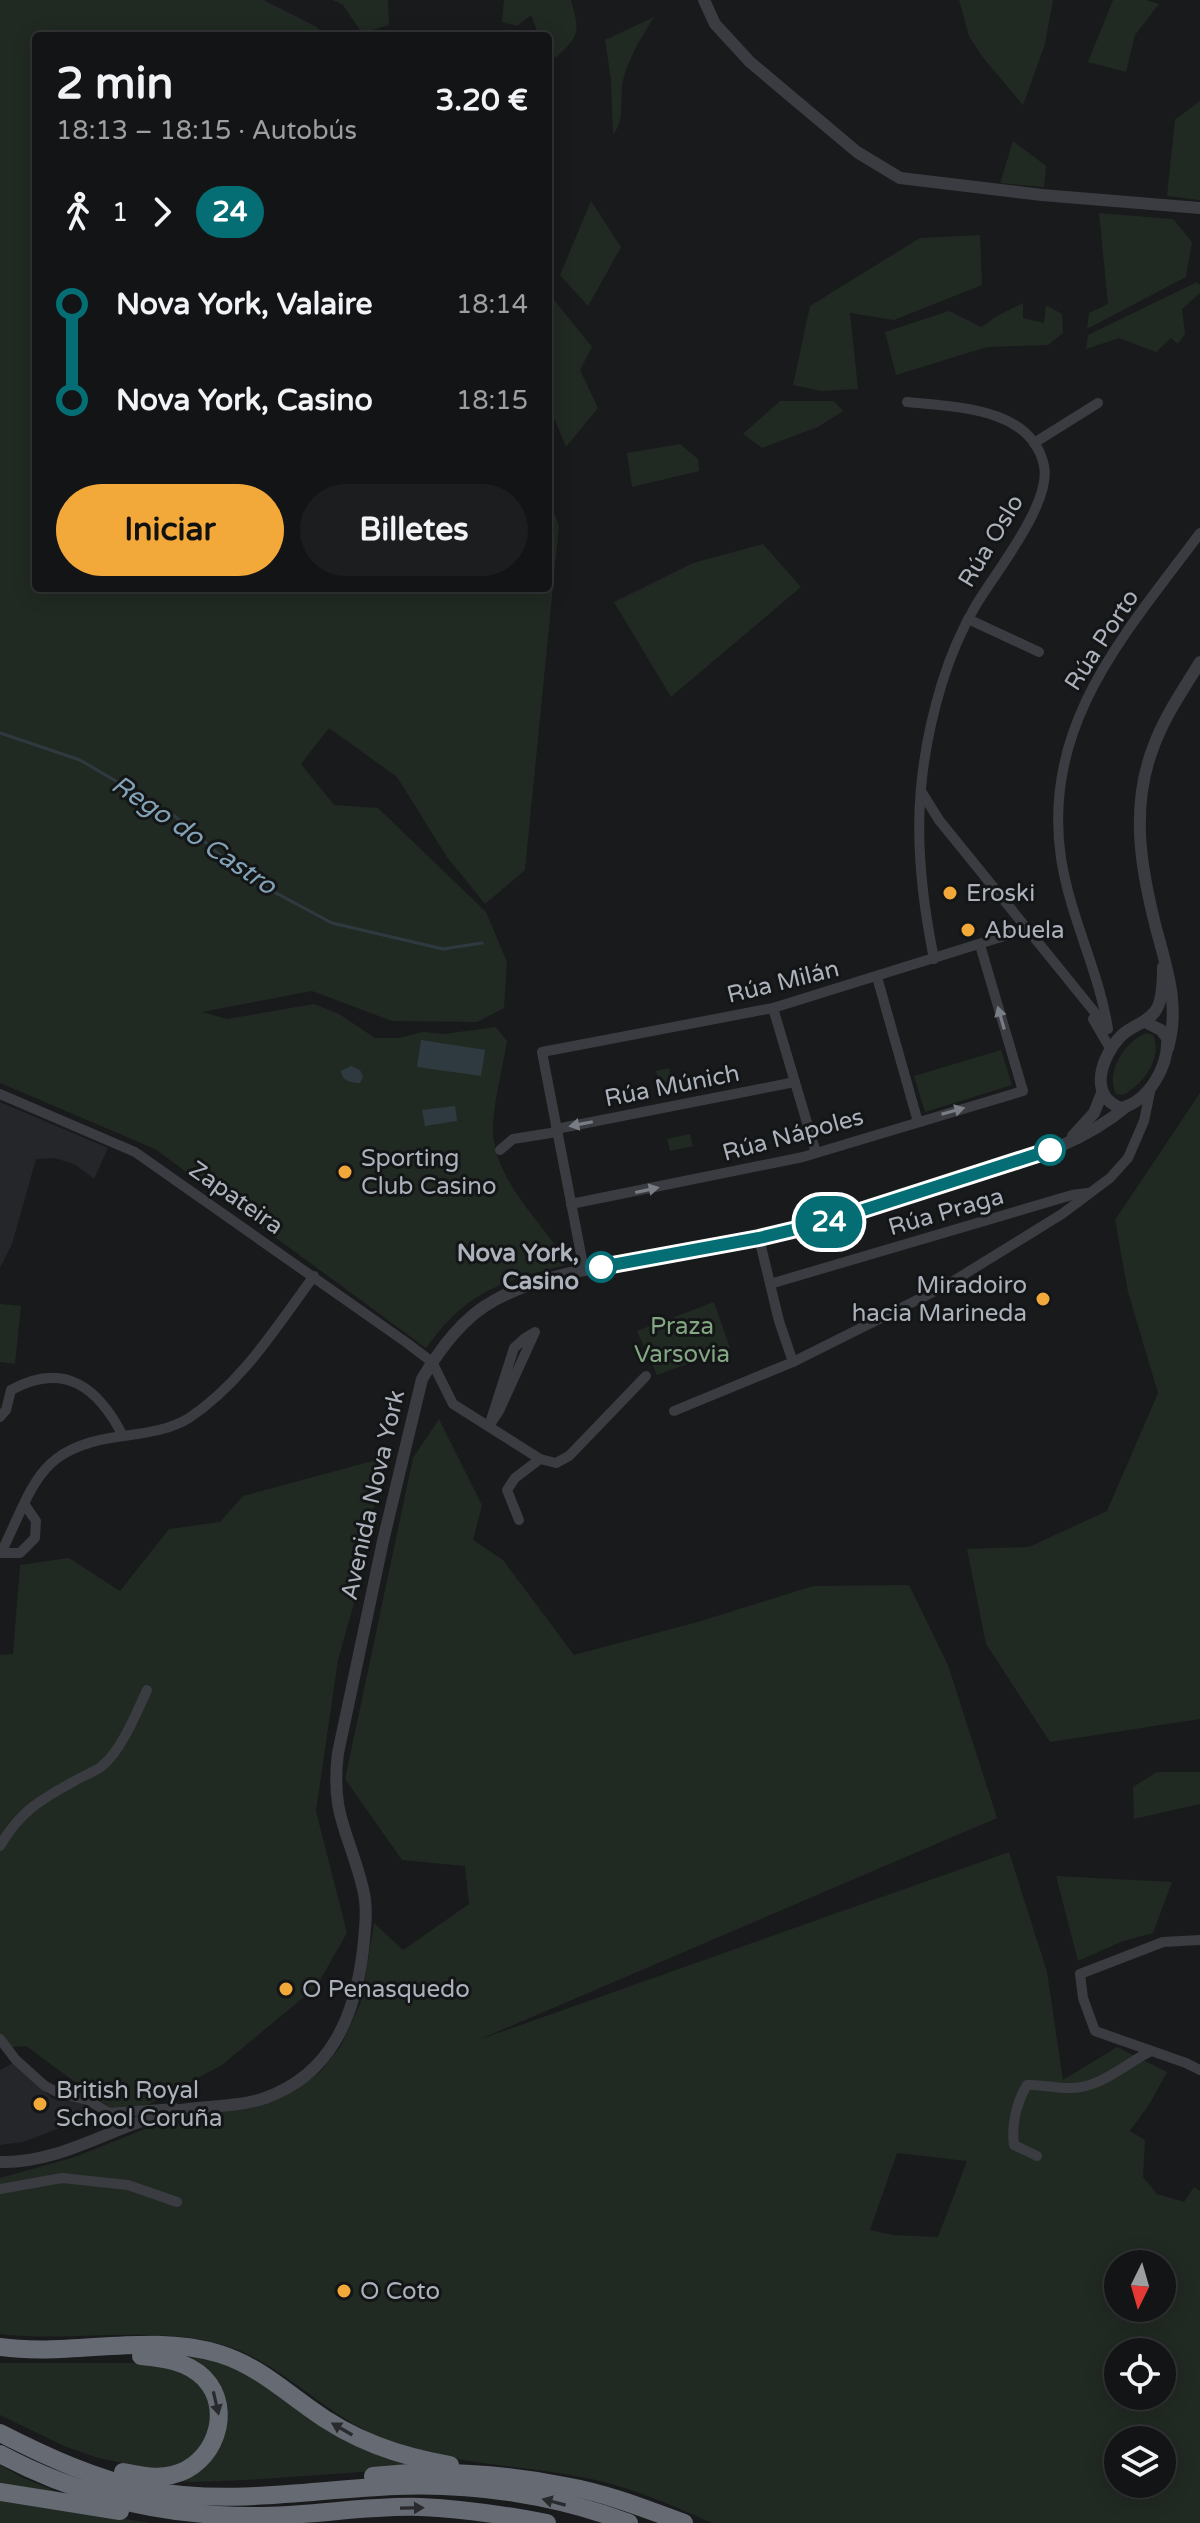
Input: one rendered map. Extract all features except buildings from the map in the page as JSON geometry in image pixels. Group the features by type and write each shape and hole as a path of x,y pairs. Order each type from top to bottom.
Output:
{"highway":[{"path":"0,2347 144,2345 179,2346 219,2353 252,2367 320,2416 377,2447 414,2459 567,2486 630,2503 684,2523"},
{"path":"0,2358 159,2358 190,2367 213,2390 219,2412 214,2443 191,2468 173,2475 137,2475 65,2455 38,2452"},
{"path":"0,2433 89,2474 149,2490 247,2497 452,2485 535,2497 629,2523"},
{"path":"0,2454 54,2480 132,2503 175,2510 250,2516 419,2507 494,2513 547,2523"},
{"path":"89,2474 100,2471 188,2488 238,2488 403,2473 486,2475 567,2486"},
{"path":"0,2492 157,2517 224,2523 250,2516"}],"street":[{"path":"704,0 715,24 750,62 857,152 900,178 1042,195 1200,208"},
{"path":"907,402 951,407 1011,420 1034,443 1098,403"},
{"name":"Rúa Oslo","path":"934,959 921,893 918,835 924,761 942,682 968,619 1034,513 1044,491 1045,469 1034,443"},
{"name":"Rúa Porto","path":"1108,1029 1073,912 1061,858 1060,808 1066,753 1079,712 1100,672 1200,533"},
{"path":"968,619 1039,652"},
{"path":"1130,1105 1151,1086 1164,1064 1173,1031 1173,1002 1140,856 1141,800 1145,774 1157,738 1200,662"},
{"path":"921,791 939,820 1076,989 1111,1050"},
{"path":"918,835 922,819 939,820"},
{"name":"Rúa Milán","path":"557,1130 542,1052 773,1008 1027,929"},
{"name":"Rúa Nápoles","path":"571,1204 816,1153 1023,1091 980,945"},
{"path":"1144,1121 1142,1111 1130,1105 1114,1105 1107,1101 1102,1093 1101,1074 1120,1037 1145,1022 1158,1008 1163,978 1162,952"},
{"path":"1076,989 1089,984 1091,968"},
{"name":"Rúa Porto","path":"1091,968 1091,1011"},
{"path":"877,977 918,1122"},
{"path":"773,1008 816,1153"},
{"path":"1091,1011 1120,1037"},
{"path":"1145,1022 1161,1030 1167,1038 1168,1048"},
{"name":"Rúa Múnich","path":"500,1150 513,1139 795,1082"},
{"path":"674,1411 793,1362 947,1285 1062,1214 1110,1178 1128,1158 1144,1121 1151,1086"},
{"name":"Avenida Nova York","path":"1050,1150 1079,1132 1094,1113 1102,1093"},
{"name":"Zapateira","path":"0,1094 135,1152 432,1362"},
{"name":"Avenida Nova York","path":"0,2039 16,2060 45,2086 61,2094 88,2100 109,2113 247,2103 292,2085 326,2056 343,2028 356,1996 365,1930 364,1892 336,1804 338,1753 408,1430 422,1379 432,1362 471,1316 494,1300 546,1280 584,1270 759,1238 908,1198 1050,1150 1091,1132 1130,1105"},
{"path":"557,1130 584,1270"},
{"name":"Rúa Praga","path":"770,1284 1072,1195 1088,1193"},
{"path":"759,1238 793,1362"},
{"path":"25,1505 36,1521 35,1538 20,1553 1,1553 41,1472 66,1450 123,1436 143,1435 186,1420 243,1371 314,1276"},
{"path":"535,1332 499,1411 489,1426 514,1348 535,1332"},
{"path":"432,1362 453,1404 540,1459 556,1463 569,1456 646,1376"},
{"path":"0,1417 6,1410 11,1390 24,1383 53,1377 79,1384 98,1396 123,1436"},
{"path":"519,1520 507,1490 515,1478 540,1459"},
{"path":"0,1846 11,1826 30,1807 109,1760 147,1690"},
{"path":"1200,1940 1163,1942 1080,1974 1083,1998 1095,2031 1200,2070"},
{"path":"1037,2156 1014,2145 1020,2096 1027,2085 1043,2084 1068,2089 1087,2086 1104,2080 1126,2063 1151,2051"},
{"name":"Avenida Nova York","path":"0,2162 31,2160 136,2122 202,2107"},
{"path":"0,2189 62,2178 128,2185 177,2202"}],"shaded area":[{"name":"Sporting Club Casino","path":"421,1040 485,1050 481,1076 417,1067"},
{"path":"351,1066 360,1070 363,1077 360,1083 343,1077 341,1071"},
{"path":"0,1102 108,1148 94,1179 76,1165 55,1158 36,1159 12,1244 0,1268"},
{"path":"455,1106 457,1121 425,1126 422,1110"},
{"name":"British Royal School Coruña","path":"13,2063 52,2098 86,2105 94,2115 23,2142 0,2145 0,2070"}],"green space":[{"path":"0,0 263,0 317,27 320,32 32,32 32,592 552,592 552,508 559,526 525,870 485,904 447,857 397,777 329,728 301,764 334,805 378,808 486,912 507,962 504,1008 477,1022 392,1021 312,991 202,1012 227,1019 314,1004 339,1014 375,1038 496,1027 507,1041 494,1112 496,1150 510,1183 563,1256 565,1265 521,1277 486,1292 456,1313 426,1348 155,1149 0,1083"},
{"path":"333,0 388,0 389,25 361,32 343,5"},
{"path":"504,0 571,0 577,27 574,38 556,58 552,54 552,32 537,32 531,15 517,26 502,22"},
{"path":"959,0 1053,0 1045,44 1023,105 969,36"},
{"path":"1113,0 1146,0 1159,4 1135,35 1126,72 1088,62"},
{"path":"654,17 626,71 619,122 613,135 611,80 605,40"},
{"path":"1200,101 1200,200 1167,196 1175,120"},
{"path":"1013,141 1046,166 1044,187 1000,183"},
{"path":"591,201 621,247 588,306 560,275"},
{"path":"1099,213 1173,219 1192,242 1186,277 1087,329 1089,313 1108,304"},
{"path":"980,235 982,285 894,320 850,313 858,389 821,391 793,385 810,306 920,238"},
{"path":"1197,282 1200,293 1182,309 1185,334 1178,344 1171,338 1156,352 1119,338 1086,349 1088,335"},
{"path":"554,300 592,347 580,370 598,408 566,447 552,413"},
{"path":"1023,303 1023,318 1044,323 1046,305 1062,314 1063,333 1048,345 987,347 896,375 885,332 949,311 981,327"},
{"path":"780,401 834,401 843,411 818,427 762,448 743,434"},
{"path":"680,444 698,459 699,471 632,487 627,453"},
{"path":"763,544 801,587 671,697 614,602 693,563"},
{"path":"1146,1033 1153,1035 1155,1044 1149,1070 1130,1090 1123,1095 1116,1094 1113,1076 1119,1058 1131,1043"},
{"path":"1001,1050 1012,1085 925,1112 914,1076"},
{"path":"669,1068 674,1093 661,1095 656,1071"},
{"path":"1200,1093 1200,1719 1050,1742 986,1644 967,1549 1029,1547 1107,1511 1158,1393 1128,1292 1115,1220"},
{"path":"690,1134 693,1146 670,1151 667,1139"},
{"name":"Praza Varsovia","path":"714,1302 730,1348 657,1375 637,1331"},
{"path":"0,1304 21,1306 15,1364 0,1362"},
{"path":"439,1419 482,1505 473,1540 503,1560 574,1655 701,1621 813,1586 909,1585 948,1665 997,1818 478,2040 1009,1852 1047,1972 1063,2080 1117,2047 1167,2072 1130,2131 1145,2140 1143,2177 1157,2194 1184,2202 1194,2187 1200,2191 1200,2523 712,2523 648,2496 598,2480 461,2460 391,2442 354,2424 269,2366 223,2345 161,2335 0,2334 0,2178 75,2157 191,2114 253,2107 284,2096 320,2072 341,2046 361,2002 374,1923 403,1950 469,1904 465,1866 402,1860 345,1779 413,1458","holes":["897,2153 967,2161 938,2237 893,2235 870,2230"]},
{"path":"391,1456 375,1502 358,1589 338,1660 316,1811 347,1933 316,1987 222,2065 124,2118 26,2046 0,2048 0,1655 13,1654 20,1565 69,1558 120,1591 169,1529 220,1522 243,1496"},
{"path":"1157,1772 1200,1772 1200,1804 1134,1819 1133,1787"},
{"path":"1056,1876 1172,1882 1153,1933 1123,1941 1078,1961"},
{"path":"180,2353 220,2361 242,2371 359,2447 420,2468 246,2480 170,2480 224,2419"},
{"path":"0,2363 152,2363 172,2366 200,2382 213,2411 207,2442 180,2466 152,2469 98,2458 64,2446 0,2415"},
{"path":"0,2465 23,2478 76,2499 0,2487"},
{"path":"0,2500 18,2502 151,2523 0,2523"}],"waterway":[{"name":"Rego do Castro","path":"0,733 80,760 172,814 246,877 332,923 443,949 482,943"}],"bus line":[{"name":"24","path":"601,1267 759,1238 826,1222 1050,1150"}],"place":[{"name":"Eroski","path":"950,893"},
{"name":"Abuela","path":"968,930"},
{"name":"Sporting Club Casino","path":"345,1172"},
{"name":"Nova York, Casino","path":"601,1267"},
{"name":"Miradoiro hacia Marineda","path":"1043,1299"},
{"name":"O Penasquedo","path":"286,1989"},
{"name":"British Royal School Coruña","path":"40,2104"},
{"name":"O Coto","path":"344,2291"}]}
